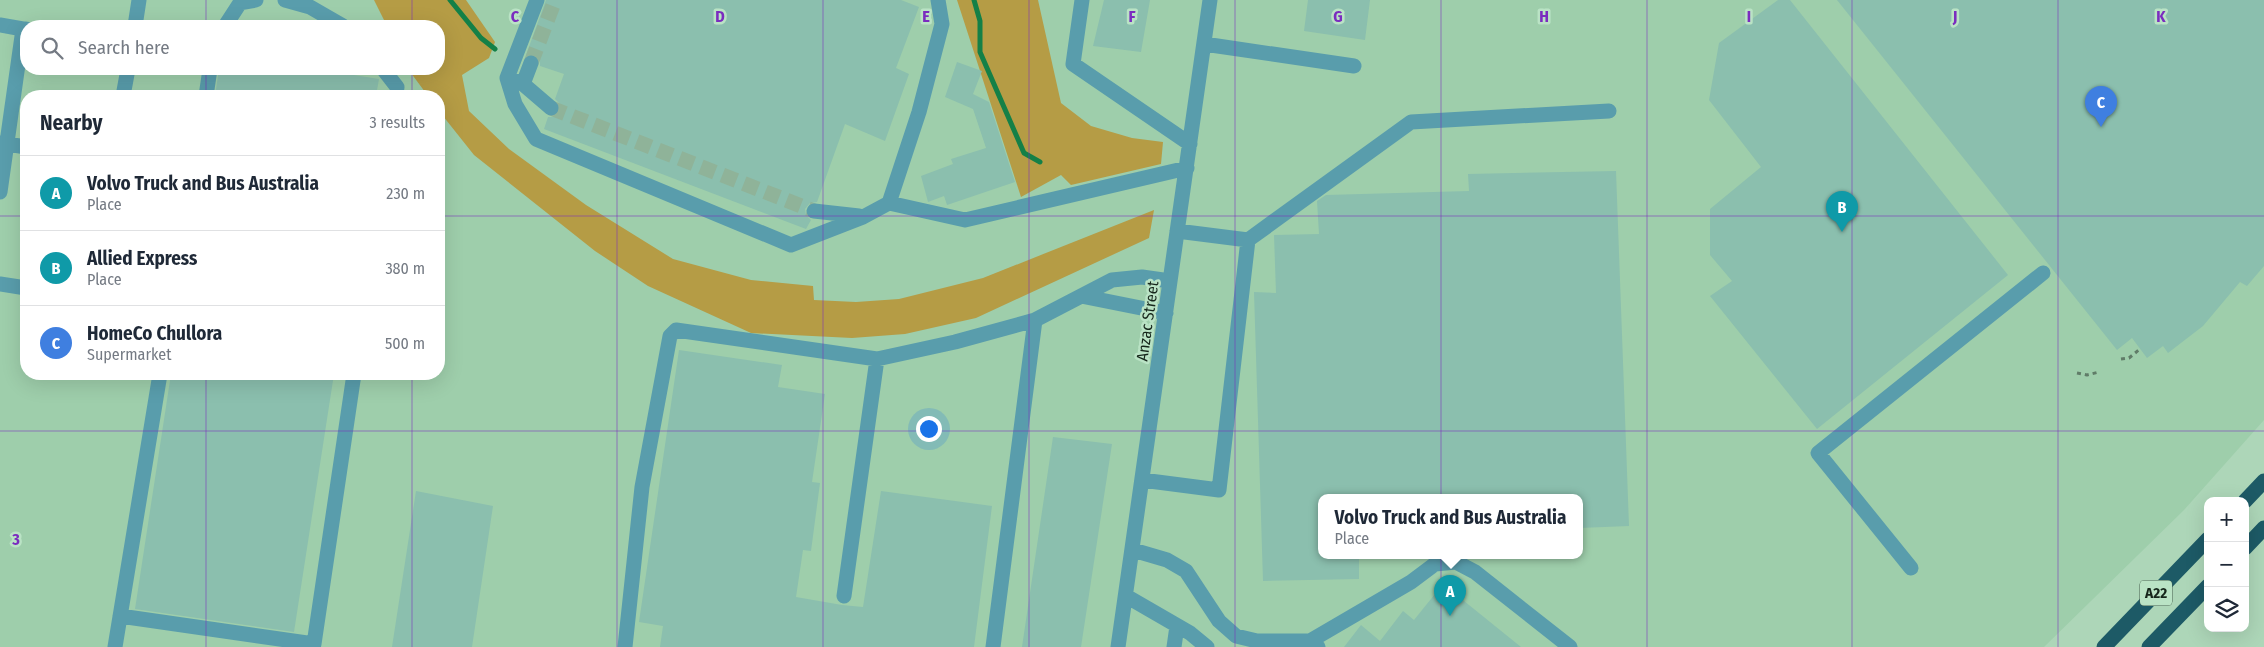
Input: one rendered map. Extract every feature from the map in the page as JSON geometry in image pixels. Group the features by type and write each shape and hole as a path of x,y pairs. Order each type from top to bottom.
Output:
{"highway":[{"path":"2249,497 2264,481"},
{"path":"2249,544 2264,528"},
{"name":"A22","path":"2104,647 2205,542"},
{"name":"A22","path":"2150,647 2207,587"}],"street":[{"path":"136,20 139,0"},
{"path":"230,20 240,3 256,0"},
{"path":"285,0 310,7 333,20"},
{"path":"537,0 507,78 516,104 536,139 791,245 863,217 889,203 965,220 1187,168"},
{"path":"889,203 919,112 942,24 938,0"},
{"path":"1082,0 1073,64 1190,144"},
{"name":"Anzac Street","path":"1118,647 1210,0"},
{"path":"0,25 20,28"},
{"path":"1204,44 1354,66"},
{"path":"0,192 3,144 20,51"},
{"path":"523,84 531,63"},
{"path":"125,90 127,75"},
{"path":"207,90 209,75"},
{"path":"387,75 397,90"},
{"path":"507,78 523,84 551,108"},
{"path":"1177,231 1248,240 1411,122 1609,111"},
{"path":"3,144 20,146"},
{"path":"814,212 863,217"},
{"path":"1142,480 1219,490 1248,240"},
{"path":"1911,568 1818,453 2042,273"},
{"path":"624,647 642,487 670,336 676,330 877,359 955,342 1035,320 1112,280 1142,278 1170,281"},
{"path":"0,284 20,287"},
{"path":"1081,296 1166,312"},
{"path":"994,647 1035,320"},
{"path":"844,596 877,359"},
{"path":"115,647 159,380"},
{"path":"120,616 314,644 353,380"},
{"path":"1133,550 1167,560 1186,571 1219,621 1236,636 1257,641 1314,644 1412,582 1435,564 1456,562 1475,572 1570,647"},
{"path":"1126,596 1177,626 1207,647"},
{"path":"1174,647 1177,626"}],"path":[{"path":"2121,359 2129,358 2140,349"},
{"path":"2077,373 2087,375 2099,372"}],"shaded area":[{"path":"0,0 2264,0 2264,420 2184,510 2044,647 0,647"},
{"path":"374,0 466,0 495,42 489,58 462,75 469,111 509,149 586,205 673,259 751,280 813,286 814,300 856,302 899,299 983,278 1154,210 1149,238 976,318 905,334 852,338 751,333 648,286 595,251 474,155 445,119 445,90 424,90 412,75 445,75 445,20 384,20"},
{"path":"957,0 1038,0 1061,103 1091,126 1132,138 1163,142 1161,164 1071,185 1061,175 1021,197"}],"building":[{"path":"546,0 901,0 919,7 896,68 909,74 885,141 845,124 817,202 810,203 805,209 806,215 811,220 806,229 544,129 548,117 555,117 560,110 560,104 555,99 564,74 540,66 540,61 535,54 526,55"},
{"path":"1104,0 1150,0 1141,52 1093,46"},
{"path":"1308,0 1370,0 1365,40 1304,31"},
{"path":"1778,0 1790,0 2008,275 1817,429 1710,296 1732,281 1710,255 1710,209 1761,167 1709,100 1719,43"},
{"path":"1837,0 2264,0 2264,266 2247,286 2240,282 2203,326 2168,353 2163,346 2147,358 2132,338 2117,350"},
{"path":"957,62 982,71 973,94 989,102 1015,182 947,205 944,196 928,202 921,176 953,164 951,159 986,148 973,109 945,97"},
{"path":"218,75 354,75 379,79 377,90 216,90"},
{"path":"1616,171 1629,526 1583,528 1583,494 1318,494 1318,559 1359,559 1359,579 1263,581 1254,292 1276,293 1274,235 1319,234 1317,201 1326,195 1469,191 1468,174"},
{"path":"679,350 782,365 778,387 825,394 812,482 820,483 811,551 803,550 796,597 863,607 881,491 992,506 974,647 660,647 663,626 639,622"},
{"path":"170,380 333,380 294,632 135,609"},
{"path":"1053,437 1112,444 1081,647 1022,647"},
{"path":"416,491 493,506 472,647 392,647"},
{"path":"1443,584 1521,647 1344,647 1361,625 1380,641 1403,611 1414,620"}],"waterway":[{"path":"450,0 481,38 495,49"},
{"path":"974,0 980,21 980,52 1024,153 1040,162"}],"tunnel":[{"path":"531,63 555,0"},
{"path":"551,108 814,211"}],"place":[{"name":"HomeCo Chullora","path":"2101,127"},
{"name":"Allied Express","path":"1842,232"},
{"name":"Volvo Truck and Bus Australia","path":"1450,616"}]}
